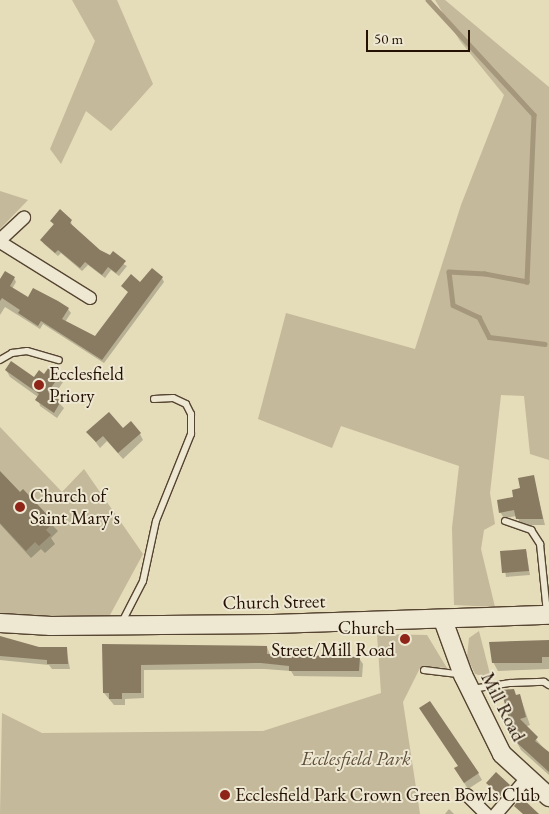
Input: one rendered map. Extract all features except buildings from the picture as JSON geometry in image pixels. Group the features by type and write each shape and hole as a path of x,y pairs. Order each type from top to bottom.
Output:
{"main road":[{"name":"Church Street","path":"0,623 51,626 120,625 443,620 548,615"},
{"name":"Mill Road","path":"443,620 467,683 502,754 549,797"}],"street":[{"path":"24,218 1,238 90,298"},
{"path":"496,814 527,778"},
{"path":"467,795 486,814"}],"lane":[{"path":"0,360 12,352 27,351 59,360"},
{"path":"120,625 143,581 156,521 191,434 191,414 186,404 173,398 154,399"},
{"path":"505,520 531,530 540,544 548,615"},
{"path":"424,670 467,683 544,682 549,685"}],"green space":[{"path":"72,0 117,0 153,84 111,131 86,111 61,164 50,149 95,41"},
{"path":"435,0 445,0 549,87 549,460 530,454 524,396 501,395 490,493 495,524 484,530 481,549 495,607 454,605 452,528 459,466 341,426 332,448 258,419 286,313 415,349 461,205 504,95 460,41"},
{"path":"0,191 28,200 0,229"},
{"path":"0,427 62,492 84,469 143,554 110,615 33,619 0,615"},
{"path":"479,631 491,678 475,674 467,657 469,638"},
{"name":"Ecclesfield Park","path":"377,634 427,635 447,668 421,666 403,702 420,814 0,814 2,713 42,733 263,731 381,693"}],"waterway":[{"path":"428,0 534,115 527,282 485,274 449,272 453,305 479,317 489,337 545,344"}],"place":[{"name":"Ecclesfield Priory","path":"39,385"},
{"name":"Church of Saint Mary's","path":"20,507"},
{"name":"Church Street/Mill Road","path":"405,639"},
{"name":"Ecclesfield Park Crown Green Bowls Club","path":"225,795"}]}
